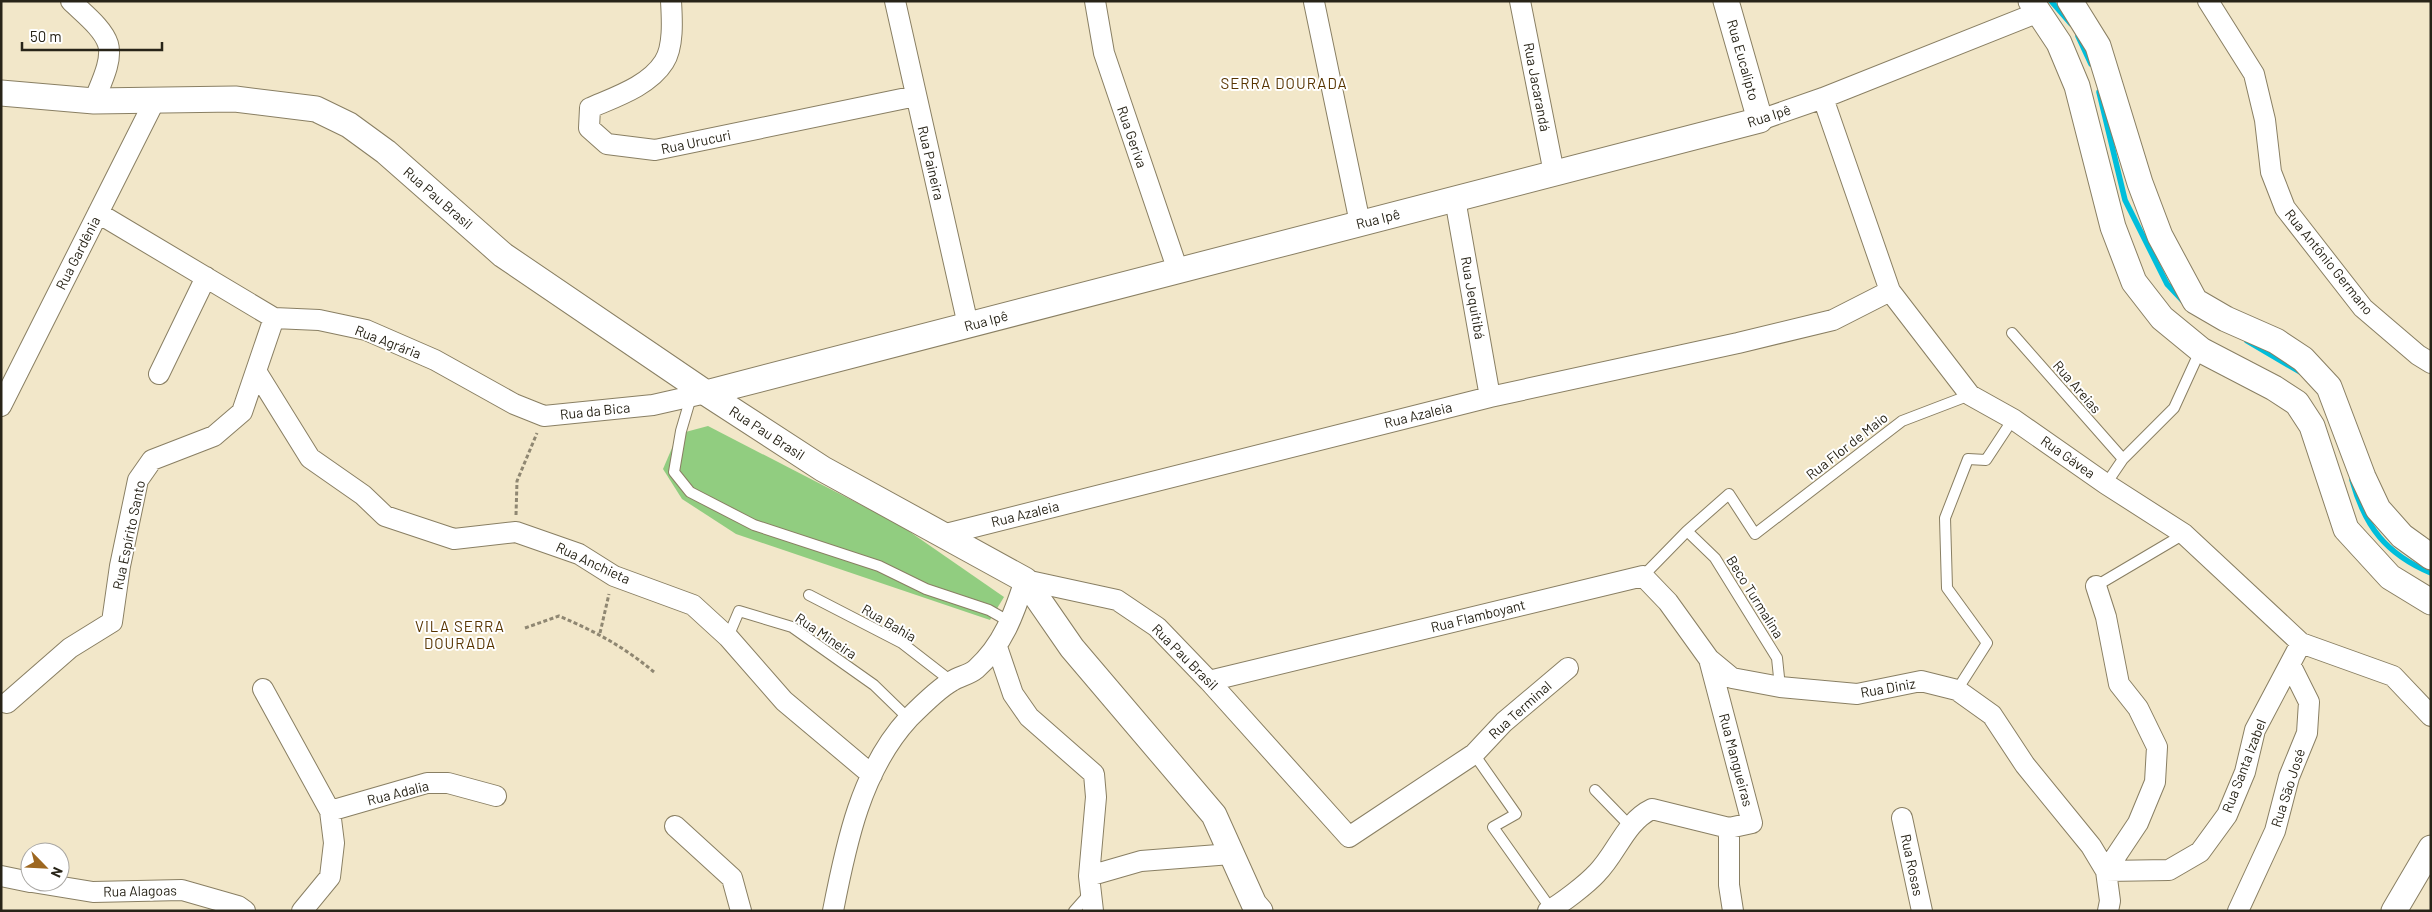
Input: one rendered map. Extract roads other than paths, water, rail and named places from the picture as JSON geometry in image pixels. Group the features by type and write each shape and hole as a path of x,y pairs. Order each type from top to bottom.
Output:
{"street":[{"path":"71,1 96,27 108,44 107,64 94,101"},
{"name":"Rua Urucuri","path":"671,1 672,30 665,60 652,78 590,108 589,128 607,144 655,150 916,96"},
{"name":"Rua Paineira","path":"895,1 968,325"},
{"name":"Rua Geriva","path":"1095,1 1104,53 1178,271"},
{"name":"Rua Jacarandá","path":"1520,1 1554,173"},
{"name":"Rua Eucalipto","path":"1726,1 1760,120"},
{"path":"2070,1 2098,46 2140,183 2177,269 2195,301 2226,319 2276,342 2303,359 2329,387 2363,477 2378,509 2402,536 2431,557"},
{"name":"Rua Antônio Germano","path":"2208,1 2254,74 2265,120 2271,172 2285,208 2362,308 2418,355 2431,363"},
{"path":"1314,2 1360,224"},
{"path":"2035,7 2059,43 2077,86 2113,227 2134,282 2162,318 2201,350 2274,388 2297,403 2312,426 2346,529 2390,577 2431,602"},
{"name":"Rua Ipê","path":"698,395 1760,120 1823,98 2035,7"},
{"name":"Rua Pau Brasil","path":"1,93 94,101 235,99 316,109 349,126 386,152 503,255 698,395 823,469 1025,580 1117,600 1156,627 1209,681 1349,837 1474,754"},
{"name":"Rua Gávea","path":"1823,98 1890,291 1970,395 2013,419 2106,484 2184,534 2301,642 2393,676 2431,716"},
{"name":"Rua Gardênia","path":"1,406 155,100"},
{"name":"Rua Jequitibá","path":"1455,199 1490,397"},
{"name":"Rua Agrária","path":"98,213 274,318 320,320 366,330 435,360 514,404 544,416"},
{"path":"159,374 206,277"},
{"name":"Rua Azaleia","path":"942,535 1490,397 1738,343 1833,320 1890,291"},
{"name":"Rua Espírito Santo","path":"7,703 70,648 112,622 120,566 138,480 152,460 214,436 242,412 274,318"},
{"name":"Rua Anchieta","path":"256,371 310,458 363,495 385,516 454,539 516,532 579,554 614,576 694,605 728,637 784,701 872,774"},
{"name":"Rua da Bica","path":"544,416 653,405 698,395"},
{"path":"1643,576 1668,602 1709,659"},
{"name":"Rua Flamboyant","path":"1209,681 1643,576"},
{"path":"833,911 846,844 879,759 909,719 951,681 974,670 997,648 1010,622 1025,580"},
{"path":"1025,580 1072,648 1214,815 1254,904 1260,911"},
{"path":"2096,586 2106,617 2120,684 2138,708 2157,747 2154,782 2138,823 2106,871 2110,901 2108,911"},
{"name":"Rua Santa Izabel","path":"2106,871 2169,870 2200,852 2227,815 2244,772 2255,730 2301,642"},
{"path":"997,648 1013,694 1028,717 1094,774 1096,797 1091,893"},
{"name":"Rua Diniz","path":"1709,659 1732,678 1780,687 1857,694 1921,681 1957,690 1992,715 2025,764 2091,846 2106,871"},
{"name":"Rua Mangueiras","path":"1549,910 1597,874 1630,826 1641,814 1652,809 1729,828 1752,823 1709,659"},
{"name":"Rua São José","path":"2238,911 2275,831 2289,777 2307,733 2309,702 2290,664"},
{"name":"Rua Terminal","path":"1474,754 1504,722 1568,668"},
{"path":"263,689 330,811 334,843 330,877 302,911"},
{"name":"Rua Adalia","path":"330,811 427,783 448,783 496,796"},
{"name":"Rua Rosas","path":"1902,818 1922,911"},
{"path":"675,826 732,878 741,911"},
{"path":"1729,828 1729,885 1733,911"},
{"path":"2394,911 2431,848"},
{"path":"1091,893 1141,861 1232,854"},
{"name":"Rua Alagoas","path":"1,876 20,880"},
{"path":"2399,911 2431,878"},
{"name":"Rua Alagoas","path":"70,888 93,892 182,890 238,906 245,911"}],"lane":[{"name":"Rua Areias","path":"2012,334 2122,459"},
{"path":"2106,484 2122,459 2174,408 2201,350"},
{"path":"698,395 681,430 674,472 690,492 754,525 879,566 926,589 989,610 1010,622"},
{"name":"Rua Flor de Maio","path":"1687,531 1729,494 1755,534 1902,421 1970,395"},
{"path":"1957,690 1987,643 1947,588 1945,518 1968,459 1986,460 2013,419"},
{"path":"1643,576 1687,531"},
{"name":"Beco Turmalina","path":"1687,531 1715,558 1777,658 1780,687"},
{"path":"2096,586 2184,534"},
{"name":"Rua Bahia","path":"809,595 902,643 951,681"},
{"name":"Rua Mineira","path":"728,637 739,611 792,627 874,685 909,719"},
{"path":"1474,754 1516,814 1493,827 1549,910"},
{"path":"1595,790 1630,826"},
{"path":"1074,911 1091,893"}],"waterway":[{"path":"2051,1 2071,24"},
{"path":"2078,36 2091,64"},
{"path":"2099,92 2125,200 2167,284 2183,301"},
{"path":"2247,341 2300,372"},
{"path":"2352,480 2364,512 2380,537 2402,557 2431,573"}],"district":[{"name":"SERRA DOURADA","path":"1284,84"},
{"name":"VILA SERRA DOURADA","path":"460,636"}]}
